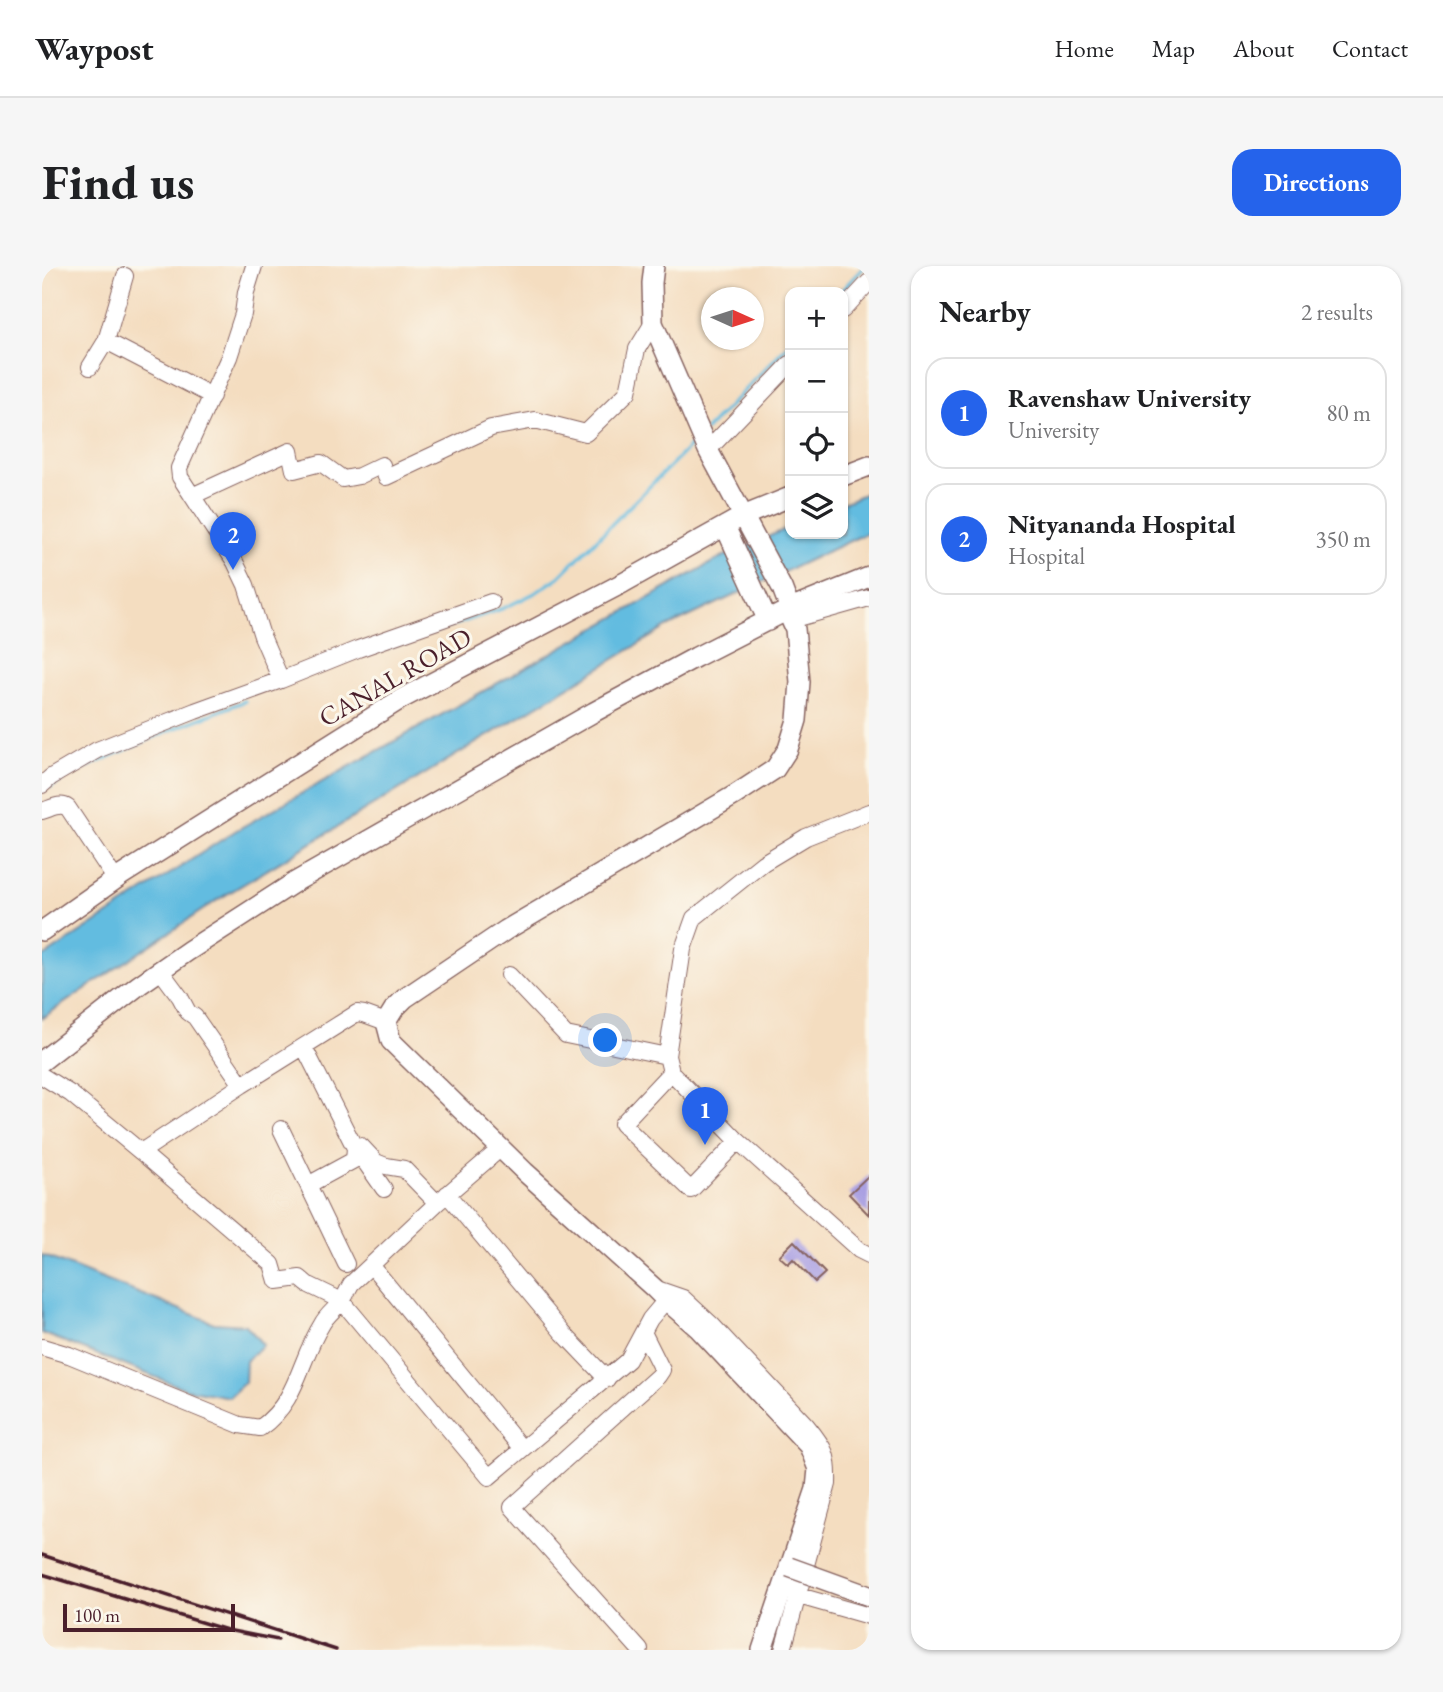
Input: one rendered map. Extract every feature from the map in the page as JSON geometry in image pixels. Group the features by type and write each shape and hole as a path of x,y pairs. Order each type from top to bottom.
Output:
{"main road":[{"path":"654,266 653,323 704,440 782,588 792,619 800,682 797,720 789,749 775,769 735,795 506,930 405,998 386,1022 391,1041 501,1148 698,1328 809,1447 818,1478 816,1489 762,1650"},
{"path":"848,474 869,466"},
{"name":"CANAL ROAD","path":"42,931 116,880 401,699 725,526 745,520 785,500"},
{"path":"725,526 768,621"},
{"path":"42,1061 160,970 295,882 696,657 768,621 792,619 869,577"},
{"path":"789,1567 869,1596"}],"street":[{"path":"254,266 243,314 229,357 179,468 182,482 235,562 281,680"},
{"path":"90,367 106,341 125,276"},
{"path":"848,305 869,282"},
{"path":"192,496 290,451 294,470 321,463 343,479 359,476 382,465 386,477 491,428 535,421 586,433 628,391 637,349 653,323"},
{"path":"106,341 212,396"},
{"path":"704,440 785,368"},
{"path":"792,619 869,598"},
{"path":"42,785 97,750 358,649 491,603"},
{"path":"792,619 869,608"},
{"path":"42,811 58,806 68,808 116,880"},
{"path":"738,1141 691,1190 622,1124 669,1064 682,949 694,918 763,863 806,837 869,812"},
{"path":"160,970 242,1085"},
{"path":"509,975 566,1035 669,1064 738,1141 859,1250 869,1255"},
{"path":"141,1152 357,1013 386,1022"},
{"path":"304,1047 355,1148 384,1189"},
{"path":"42,1076 71,1094 272,1264 277,1281 300,1278 342,1301 489,1477 628,1360 643,1334 660,1294 683,1298 807,1426 826,1453 829,1464 828,1484 783,1650"},
{"path":"281,1129 346,1264"},
{"path":"355,1148 361,1146 376,1162 404,1169 442,1198 607,1379"},
{"path":"308,1185 354,1160 355,1148"},
{"path":"42,1347 69,1355 240,1425 260,1428 288,1399 323,1321 342,1301 351,1284 442,1198 501,1148"},
{"path":"371,1265 522,1449"},
{"path":"640,1650 512,1507 658,1376 662,1370 643,1334"},
{"path":"799,1596 869,1616"}],"water":[{"path":"869,492 869,532 667,627 219,899 42,1018 42,958 235,831 720,558 785,529 785,539 848,539 848,501"},
{"path":"42,1255 214,1323 246,1325 263,1345 246,1361 245,1382 229,1397 186,1389 42,1333"}],"building":[{"path":"869,1175 869,1215 849,1194"},
{"path":"794,1241 825,1273 815,1282 793,1259 788,1264 779,1256"}],"waterway":[{"path":"845,287 865,266"},
{"path":"706,430 785,348"},
{"path":"377,651 504,608 535,593 559,577 696,440"},
{"path":"51,787 71,774 245,701"}],"railway":[{"path":"42,1555 336,1650"},
{"path":"42,1574 227,1630 278,1640"}],"place":[{"name":"Nityananda Hospital","path":"233,570"},
{"name":"Ravenshaw University","path":"705,1145"}]}
